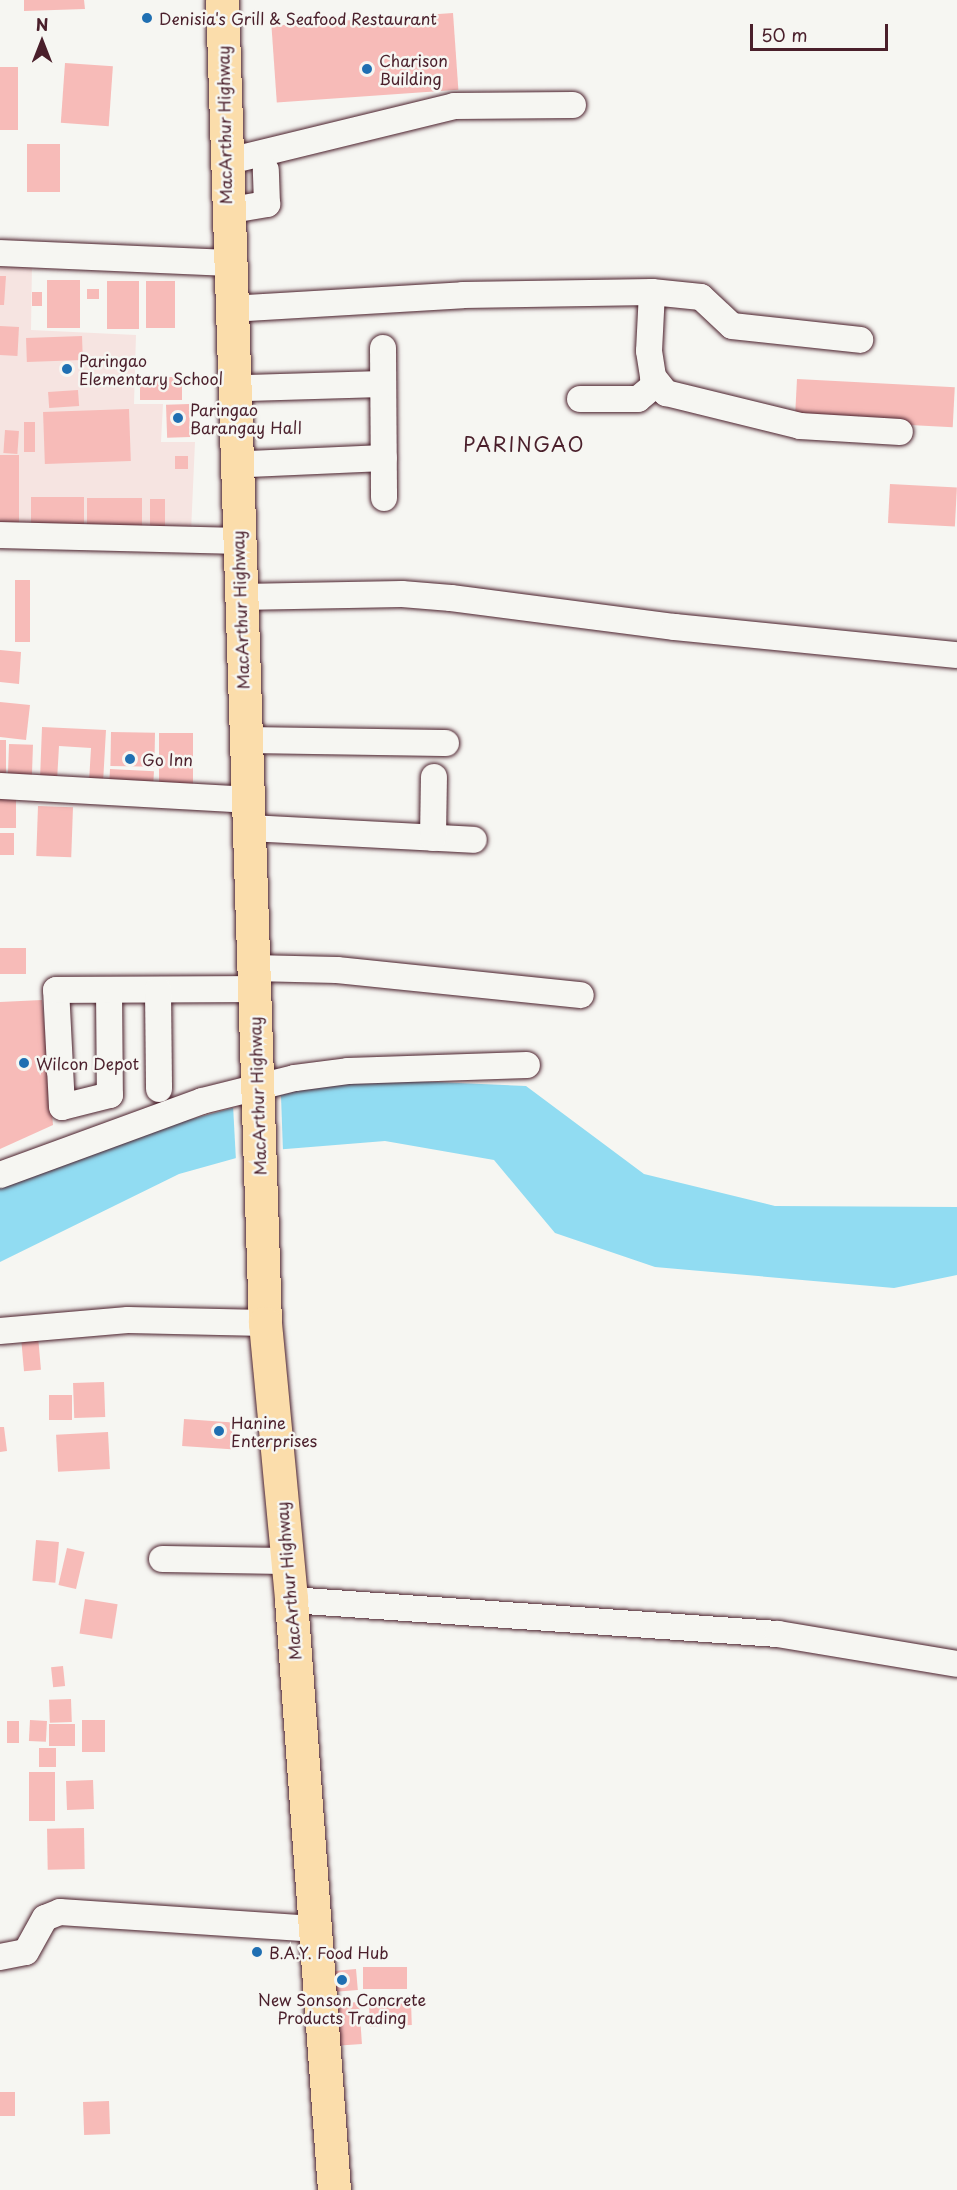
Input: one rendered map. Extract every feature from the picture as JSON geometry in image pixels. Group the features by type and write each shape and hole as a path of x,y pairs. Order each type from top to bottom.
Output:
{"highway":[{"name":"MacArthur Highway","path":"222,0 226,211 265,1323 291,1600 334,2190"}],"street":[{"path":"225,162 454,106 573,105"},
{"path":"226,211 267,204 266,170"},
{"path":"0,253 228,263"},
{"path":"230,309 463,295 652,292 701,297 732,326 860,340"},
{"path":"652,292 649,351 656,384 666,393 800,426 900,432"},
{"path":"382,348 384,498"},
{"path":"232,393 247,388 382,384"},
{"path":"580,399 638,399 656,384"},
{"path":"235,470 249,464 384,458"},
{"path":"0,535 238,541"},
{"path":"240,597 402,594 451,598 686,628 957,655"},
{"path":"245,740 446,743"},
{"path":"433,838 434,777"},
{"path":"0,786 433,838 474,840"},
{"path":"109,990 110,1095 62,1107 56,990 109,990 158,990 337,970 580,995"},
{"path":"158,990 159,1089"},
{"path":"0,1175 191,1105 348,1071 527,1065"},
{"path":"0,1331 128,1320 265,1323"},
{"path":"162,1559 286,1561"},
{"path":"291,1600 778,1634 957,1664"},
{"path":"0,1957 26,1952 45,1918 60,1912 316,1929"}],"shaded area":[{"name":"Paringao Elementary School","path":"0,263 32,264 31,330 136,335 134,404 163,404 161,442 195,442 191,532 0,529"}],"water":[{"path":"344,1078 526,1086 644,1174 775,1206 957,1207 957,1275 894,1288 655,1267 555,1233 494,1160 385,1141 261,1151 179,1174 0,1262 0,1186 184,1121"}],"pier":[{"path":"281,1096 283,1152 236,1161 233,1105"}],"building":[{"path":"24,0 84,0 85,9 24,11"},
{"name":"Charison Building","path":"453,13 458,90 277,103 271,26"},
{"path":"65,63 113,66 109,126 61,123"},
{"path":"0,67 18,67 18,130 0,130"},
{"path":"27,144 60,144 60,192 27,192"},
{"path":"0,276 6,276 4,305 0,305"},
{"path":"47,280 80,280 80,328 47,328"},
{"path":"107,281 139,281 139,329 107,329"},
{"path":"146,281 175,281 175,328 146,328"},
{"path":"87,289 99,289 99,299 87,299"},
{"path":"32,292 42,292 42,306 32,306"},
{"path":"0,326 19,327 17,356 0,355"},
{"path":"82,336 83,360 27,362 26,338"},
{"path":"140,377 182,377 182,400 140,400"},
{"path":"797,379 955,387 953,427 795,419"},
{"path":"78,390 79,406 49,408 48,392"},
{"path":"189,404 190,437 167,438 166,405"},
{"path":"129,409 131,461 45,464 43,412"},
{"path":"24,422 35,422 35,452 24,452"},
{"path":"5,430 19,431 17,454 3,453"},
{"path":"0,455 19,455 19,530 0,530"},
{"path":"175,456 188,456 188,469 175,469"},
{"path":"890,484 957,488 955,526 888,523"},
{"path":"31,497 84,497 84,526 31,526"},
{"path":"87,498 142,498 142,528 87,528"},
{"path":"150,499 165,499 165,527 150,527"},
{"path":"15,580 30,580 30,642 15,642"},
{"path":"0,650 21,652 19,684 0,682"},
{"path":"0,702 30,705 26,740 0,737"},
{"path":"42,727 106,730 103,783 89,782 91,748 59,746 57,781 40,780"},
{"path":"111,732 155,733 154,767 110,766"},
{"path":"159,733 193,733 193,789 159,789"},
{"path":"0,740 6,740 6,777 0,777"},
{"path":"9,744 33,745 32,776 8,775"},
{"path":"110,769 154,771 153,785 109,783"},
{"path":"0,794 16,794 16,828 0,828"},
{"path":"38,806 73,807 71,857 36,856"},
{"path":"0,833 14,833 14,855 0,855"},
{"path":"0,948 26,948 26,974 0,974"},
{"name":"Wilcon Depot","path":"42,1000 53,1125 0,1149 0,1002"},
{"path":"38,1336 41,1370 24,1371 21,1337"},
{"path":"104,1382 105,1417 74,1418 73,1383"},
{"path":"49,1395 72,1395 72,1420 49,1420"},
{"path":"184,1419 233,1422 231,1449 182,1446"},
{"path":"0,1427 4,1427 7,1451 0,1452"},
{"path":"108,1432 110,1469 58,1472 56,1435"},
{"path":"36,1540 59,1542 55,1583 32,1581"},
{"path":"67,1548 85,1552 76,1589 58,1585"},
{"path":"85,1599 118,1604 112,1639 80,1634"},
{"path":"63,1666 65,1686 53,1687 51,1667"},
{"path":"71,1699 72,1722 50,1723 49,1700"},
{"path":"30,1720 47,1721 46,1742 29,1741"},
{"path":"82,1720 105,1720 105,1752 82,1752"},
{"path":"7,1721 19,1721 19,1743 7,1743"},
{"path":"49,1724 75,1724 75,1746 49,1746"},
{"path":"39,1748 56,1748 56,1767 39,1767"},
{"path":"29,1772 55,1772 55,1821 29,1821"},
{"path":"93,1780 94,1809 67,1810 66,1781"},
{"path":"84,1828 85,1869 48,1870 47,1829"},
{"path":"363,1967 407,1967 407,1989 363,1989"},
{"path":"356,1969 358,1990 336,1992 334,1971"},
{"path":"359,2002 362,2044 337,2046 334,2004"},
{"path":"411,2002 412,2025 370,2026 369,2003"},
{"path":"0,2092 15,2092 15,2116 0,2116"},
{"path":"109,2101 110,2134 84,2135 83,2102"}],"place":[{"name":"Denisia's Grill & Seafood Restaurant","path":"147,18"},
{"name":"Charison Building","path":"367,69"},
{"name":"Paringao Elementary School","path":"67,369"},
{"name":"Paringao Barangay Hall","path":"178,418"},
{"name":"Go Inn","path":"130,759"},
{"name":"Wilcon Depot","path":"24,1063"},
{"name":"Hanine Enterprises","path":"219,1431"},
{"name":"B.A.Y. Food Hub","path":"257,1952"},
{"name":"New Sonson Concrete Products Trading","path":"342,1980"}],"district":[{"name":"PARINGAO","path":"524,444"}]}
